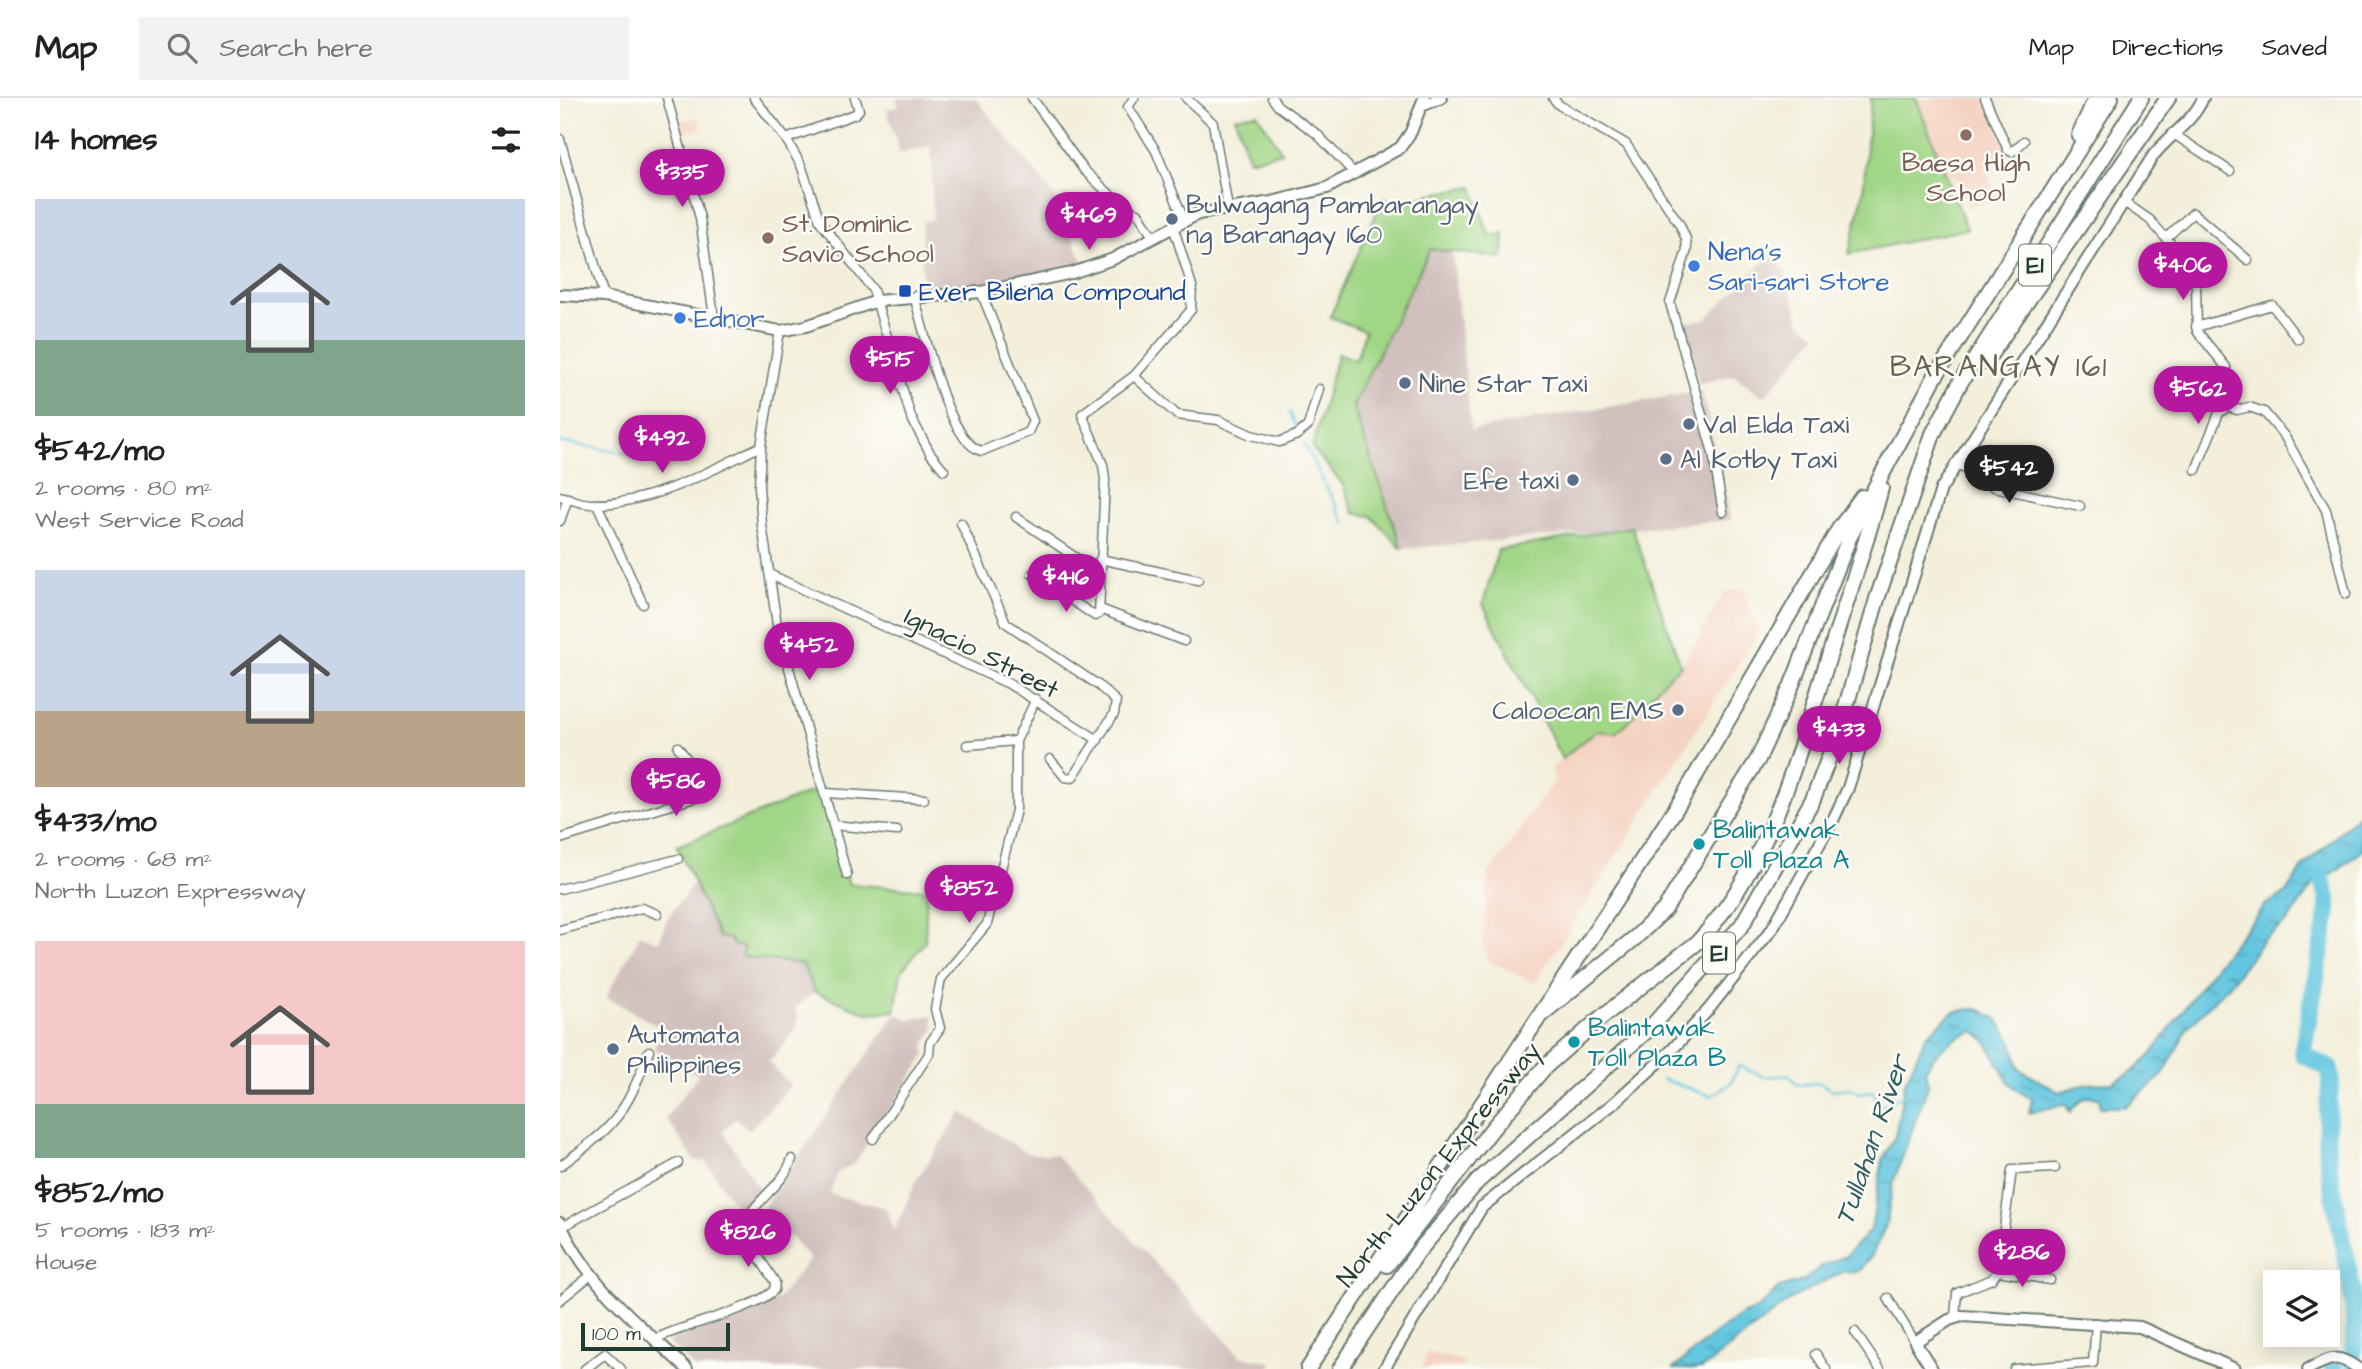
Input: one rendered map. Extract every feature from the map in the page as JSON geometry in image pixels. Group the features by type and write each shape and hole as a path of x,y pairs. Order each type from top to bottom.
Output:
{"highway":[{"path":"2057,186 2096,98"},
{"name":"North Luzon Expressway","path":"1543,1013 1655,918 1758,759 1791,687 1849,538 1888,463 1935,377 2111,98"},
{"name":"North Luzon Expressway","path":"1340,1369 1417,1253 1478,1181 1652,1026 1742,925 1813,799 1933,434 1960,383 2141,98"},
{"path":"1933,434 2168,98"},
{"name":"North Luzon Expressway","path":"1308,1369 1682,799 1839,529 1888,463"},
{"name":"North Luzon Expressway","path":"1337,1326 1522,1091 1573,1041 1698,942 1715,924 1747,874 1778,812 1863,550 1888,463"}],"main road":[{"path":"560,295 604,297 780,331 806,326 877,301 981,292 1093,268 1184,220 1212,210 1302,196 1355,174 1400,148 1423,102 1441,98"},
{"path":"1384,1369 1482,1207 1646,1075 1709,1009 1772,929 1848,788 1941,488 2152,156 2194,113 2203,98"},
{"path":"561,1225 574,1253 590,1276 687,1369"},
{"path":"1932,1369 1915,1342 1955,1317 2096,1323 2146,1328 2235,1369"},
{"path":"2308,1369 2336,1357 2343,1358 2360,1369"}],"street":[{"path":"667,98 700,218 715,317"},
{"path":"754,98 786,139 801,165 814,210 873,290 911,417 925,444 944,470"},
{"path":"786,139 855,114 859,110 855,98"},
{"path":"1032,98 1084,170 1122,206 1138,213 1153,237"},
{"path":"1186,98 1213,123 1228,208"},
{"path":"1272,98 1278,106 1317,134 1355,174"},
{"path":"1553,98 1559,106 1621,139 1681,225 1687,250 1670,303 1713,453 1723,512"},
{"path":"1985,98 2008,150 2012,152 2024,141"},
{"path":"1130,100 1156,152 1184,220"},
{"path":"2172,133 2230,171"},
{"path":"560,139 604,297"},
{"path":"2124,202 2150,220 2185,260 2196,286 2196,327 2227,367 2228,407"},
{"path":"2166,238 2193,214 2248,260"},
{"path":"1100,612 1103,465 1082,414 1134,376 1191,310 1192,286 1173,226"},
{"path":"914,296 944,399 965,439 982,451 1028,432 1032,421 981,292"},
{"path":"2196,327 2272,305 2298,339"},
{"path":"780,331 761,446 759,487 776,625 847,875"},
{"path":"1134,376 1177,415 1218,420 1251,435 1279,442 1304,431 1319,389"},
{"path":"2196,470 2219,413 2228,407"},
{"path":"2228,407 2237,410 2249,407 2264,412 2286,437 2326,510 2346,594"},
{"path":"560,521 564,497 597,504 671,488 761,446"},
{"path":"1955,463 1994,487 2080,506"},
{"path":"597,504 643,604"},
{"path":"1016,517 1100,574"},
{"path":"961,523 1006,623 1098,685 1116,701 1114,714 1072,778 1065,777 1050,759"},
{"path":"1100,559 1198,580"},
{"path":"1032,574 1095,616 1100,612"},
{"name":"Ignacio Street","path":"771,575 1036,699 1098,740"},
{"path":"1100,612 1184,641"},
{"path":"873,1139 930,1052 930,1043 940,1028 934,1009 943,974 986,927 1016,810 1016,741 1036,699"},
{"path":"967,745 1016,741"},
{"path":"560,839 701,796 705,783 678,747"},
{"path":"825,793 924,799"},
{"path":"833,825 897,831"},
{"path":"560,889 678,859"},
{"path":"560,930 642,908 657,914"},
{"path":"560,1166 611,1127 628,1101 649,1051"},
{"path":"655,1339 678,1327 756,1302 774,1290 775,1282 742,1232 748,1216 771,1192 792,1159"},
{"path":"561,1225 678,1163"},
{"path":"1955,1317 1957,1293 1992,1279 1998,1271 2011,1172 2015,1169 2055,1168"},
{"path":"1998,1271 2050,1280"},
{"path":"560,1300 590,1276"},
{"path":"1888,1298 1915,1342"},
{"path":"2014,1369 2093,1363 2096,1323"},
{"path":"1855,1332 1880,1369"},
{"path":"584,1369 607,1354 621,1369"},
{"path":"1816,1354 1826,1369"}],"shaded area":[{"name":"Ever Bilena Compound","path":"896,98 975,98 1053,194 1085,266 978,286 922,290 922,222 933,220 931,146 900,154 887,110 899,106"},
{"name":"Baesa High School","path":"1916,98 1984,98 2010,157 1985,167 1996,199 1968,208 1956,176 1947,178"},
{"path":"699,118 701,129 682,132 680,121"},
{"path":"1430,249 1452,250 1471,430 1702,391 1731,520 1402,549 1353,406"},
{"path":"1770,256 1785,270 1801,323 1817,335 1764,397 1734,375 1699,384 1682,323 1706,319"},
{"path":"1743,589 1760,630 1535,983 1489,961 1481,943 1489,874 1555,780 1551,769 1596,731 1615,733 1633,720 1661,680 1681,666 1725,592"},
{"path":"695,881 718,937 732,939 743,947 744,957 802,964 815,992 794,1008 798,1019 795,1031 769,1062 791,1086 749,1130 736,1118 723,1131 761,1192 741,1214 705,1161 695,1161 666,1118 698,1075 655,1049 661,1028 606,997 640,935 659,942 667,919"},
{"path":"896,1013 909,1020 932,1015 935,1028 924,1047 926,1054 854,1164 837,1173 830,1194 886,1208 894,1231 917,1179 961,1112 1029,1154 1055,1154 1240,1356 1273,1362 1268,1369 696,1369 669,1343 679,1330 778,1299 810,1259 764,1207"},
{"path":"1427,1352 1463,1361 1462,1367 1422,1369"}],"green space":[{"path":"1871,98 1916,98 1967,229 1849,254 1863,194"},
{"path":"1257,113 1282,152 1249,160 1235,117"},
{"path":"1473,187 1489,235 1504,234 1503,258 1430,249 1353,406 1402,549 1371,516 1354,513 1342,483 1312,448 1338,353 1356,360 1365,331 1330,317 1383,198 1400,206 1430,194"},
{"path":"1632,527 1681,666 1615,733 1596,731 1562,759 1483,604 1498,550"},
{"path":"821,788 849,884 927,890 925,942 901,972 895,1011 867,1013 815,992 802,964 743,957 743,947 732,945 731,939 719,937 677,846"}],"water":[{"path":"2362,812 2362,851 2323,881 2315,882 2287,922 2264,939 2231,983 2188,1027 2163,1075 2125,1107 2100,1107 2100,1099 2090,1097 2079,1101 2070,1112 2065,1104 2029,1113 2032,1098 2011,1084 1983,1038 1974,1031 1951,1041 1939,1051 1925,1071 1928,1086 1893,1183 1886,1225 1872,1255 1860,1271 1842,1272 1791,1299 1702,1369 1673,1369 1713,1335 1740,1316 1759,1308 1779,1288 1803,1281 1822,1266 1846,1256 1871,1229 1883,1159 1895,1136 1905,1082 1926,1036 1953,1012 1978,1008 1997,1019 2012,1042 2019,1069 2059,1092 2086,1084 2112,1083 2131,1073 2151,1055 2215,966 2266,904 2285,894 2302,868"}],"waterway":[{"path":"1290,413 1297,428"},
{"path":"560,442 659,459 695,421"},
{"path":"1304,444 1346,525"},
{"path":"2319,871 2328,898 2328,911 2303,1050 2304,1055 2330,1069 2327,1150 2354,1312 2352,1360"},
{"name":"Tullahan River","path":"1662,1079 1711,1096 1731,1083 1739,1066 1765,1077 1789,1075 1798,1085 1820,1083 1832,1090 1851,1088 1860,1093 1873,1091 1880,1108 1905,1094"}],"place":[{"name":"Baesa High School","path":"1966,135"},
{"name":"Bulwagang Pambarangay ng Barangay 160","path":"1172,219"},
{"name":"St. Dominic Savio School","path":"768,238"},
{"name":"Nena's Sari-sari Store","path":"1694,266"},
{"name":"Ever Bilena Compound","path":"905,291"},
{"name":"Ednor","path":"680,318"},
{"name":"Nine Star Taxi","path":"1405,383"},
{"name":"Val Elda Taxi","path":"1689,424"},
{"name":"Al Kotby Taxi","path":"1666,459"},
{"name":"Efe taxi","path":"1573,480"},
{"name":"Caloocan EMS","path":"1678,710"},
{"name":"Balintawak Toll Plaza A","path":"1699,844"},
{"name":"Balintawak Toll Plaza B","path":"1574,1042"},
{"name":"Automata Philippines","path":"613,1049"}],"district":[{"name":"BARANGAY 161","path":"1999,366"}]}
